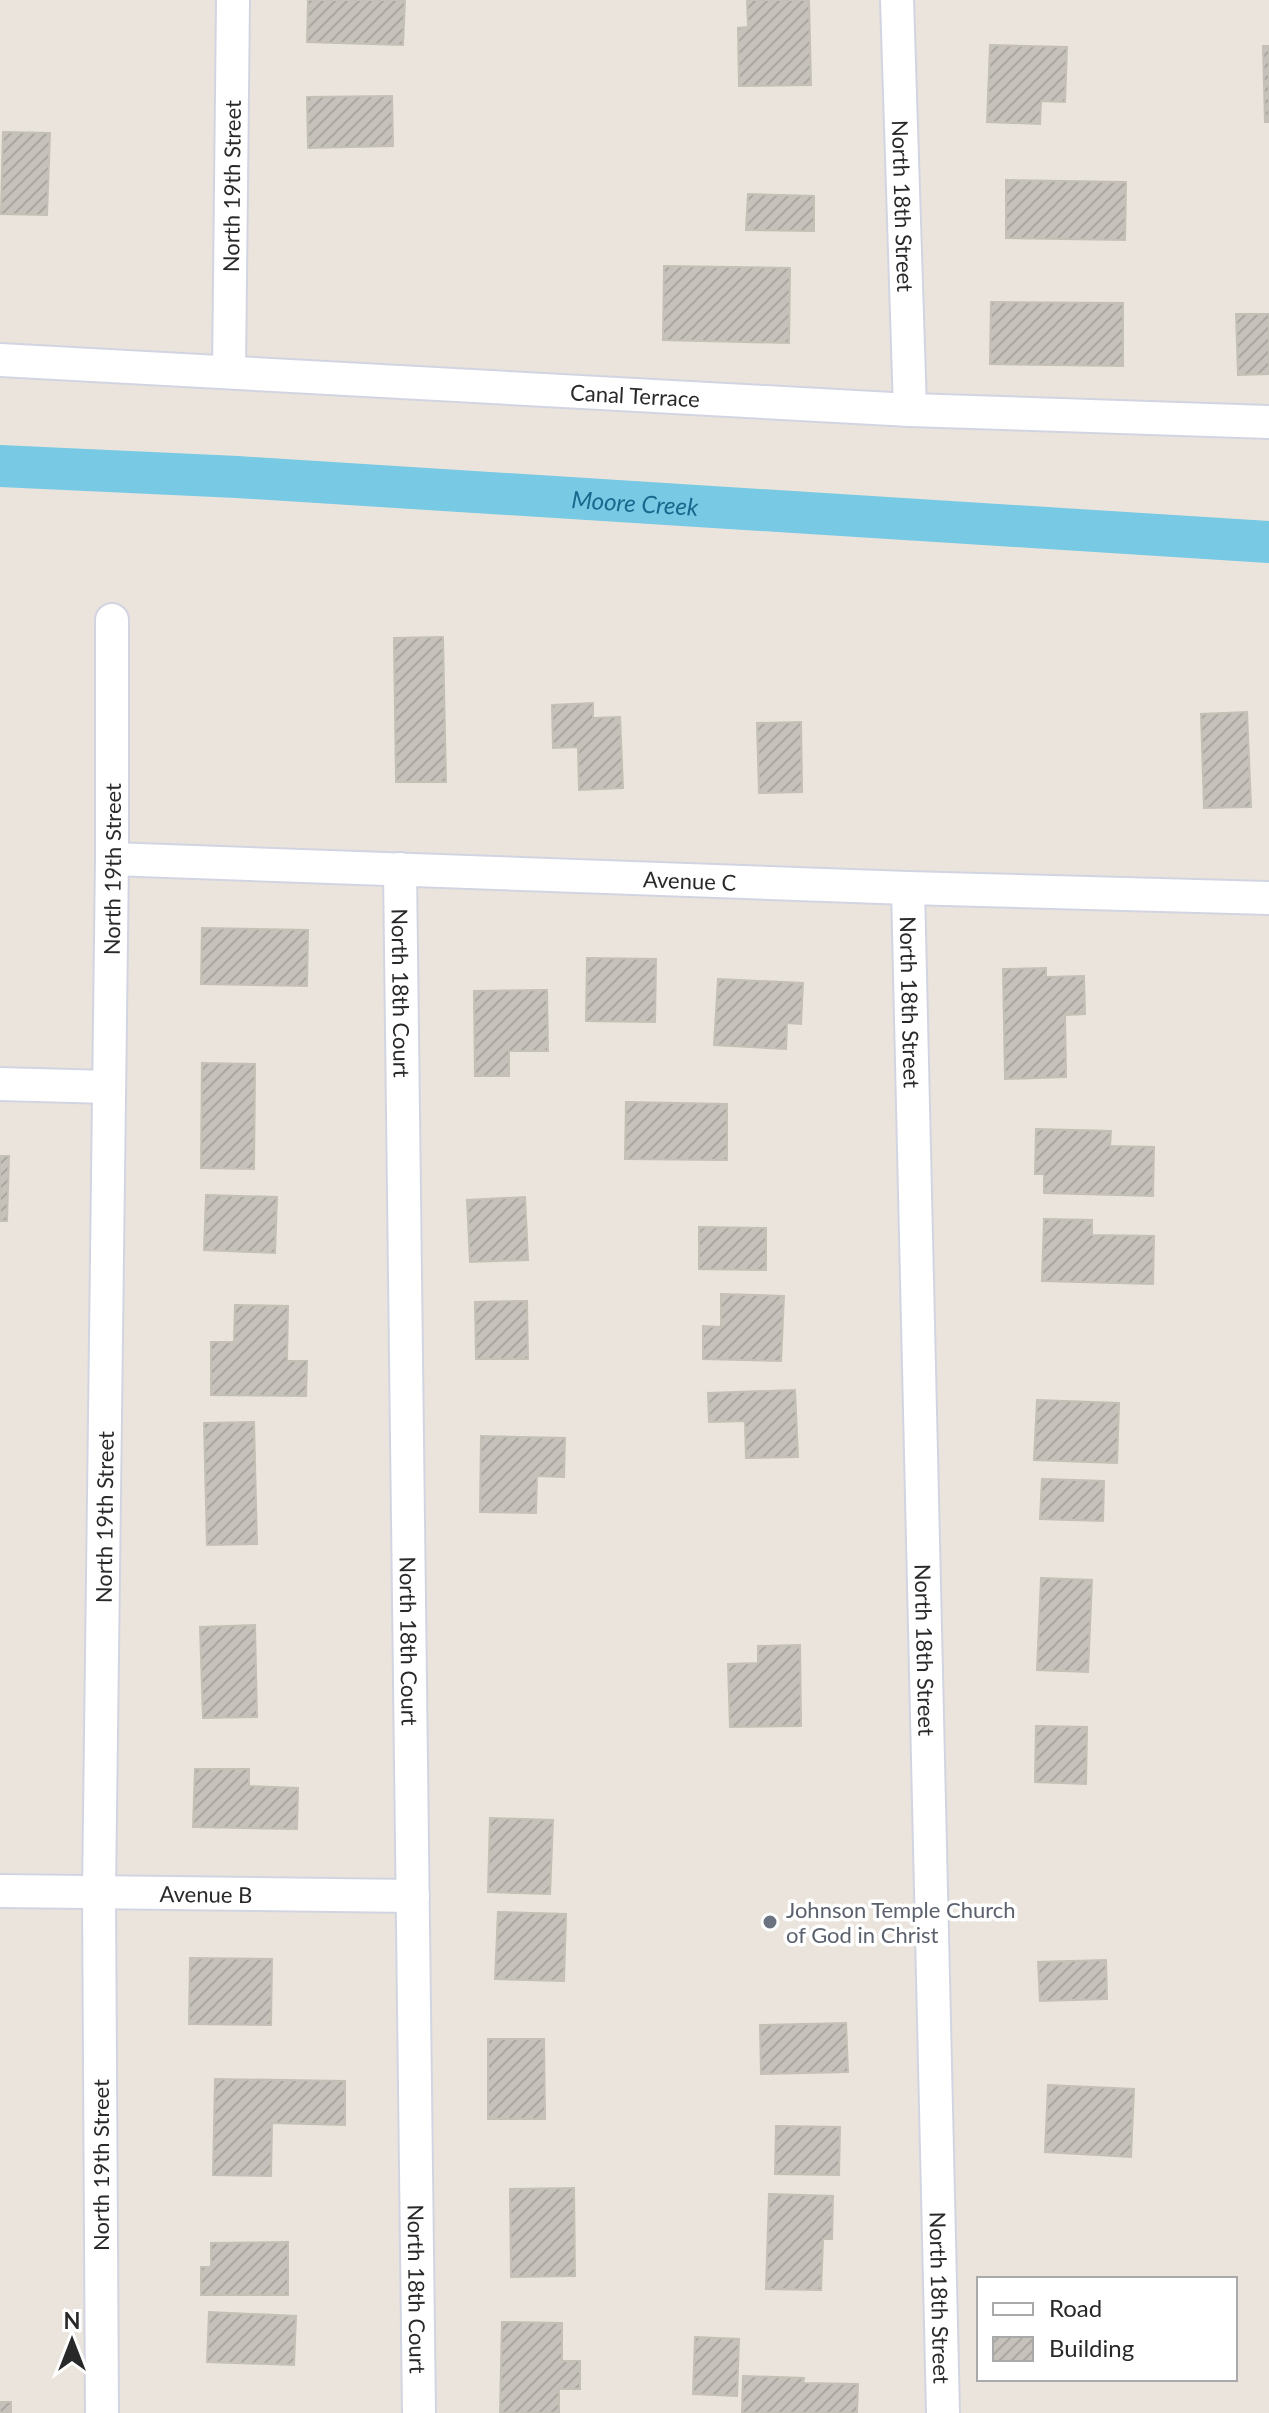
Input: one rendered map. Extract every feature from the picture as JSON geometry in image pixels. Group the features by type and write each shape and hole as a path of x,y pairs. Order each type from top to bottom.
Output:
{"street":[{"name":"North 19th Street","path":"229,372 233,0"},
{"name":"North 18th Street","path":"897,0 910,410"},
{"name":"Canal Terrace","path":"0,360 910,410 1269,422"},
{"name":"North 19th Street","path":"102,2413 99,1893 112,859 112,620"},
{"name":"Avenue C","path":"112,859 1269,898"},
{"name":"North 18th Court","path":"400,869 419,2413"},
{"name":"North 18th Street","path":"908,888 943,2413"},
{"path":"0,1084 108,1087"},
{"name":"Avenue B","path":"0,1891 413,1896"}],"building":[{"path":"308,0 405,0 403,45 307,42"},
{"path":"747,0 809,0 811,85 739,86 738,28 748,27"},
{"path":"990,45 1067,47 1065,102 1041,101 1040,124 987,122"},
{"path":"1263,46 1269,46 1269,122 1265,122"},
{"path":"392,96 393,146 308,148 307,97"},
{"path":"3,132 50,133 47,215 1,214"},
{"path":"1006,180 1126,182 1125,240 1006,238"},
{"path":"748,194 814,196 814,231 746,230"},
{"path":"664,266 790,268 789,343 663,340"},
{"path":"991,302 1123,303 1123,366 990,364"},
{"path":"1236,314 1269,314 1269,374 1238,375"},
{"path":"443,637 446,782 396,782 394,638"},
{"path":"593,703 593,718 620,717 623,788 579,790 578,747 553,748 552,705"},
{"path":"1247,712 1251,807 1204,808 1201,714"},
{"path":"801,722 802,792 759,793 757,723"},
{"path":"202,928 308,930 307,986 201,984"},
{"path":"587,958 656,959 655,1022 586,1021"},
{"path":"1046,968 1046,977 1084,976 1085,1014 1065,1015 1066,1077 1005,1079 1003,969"},
{"path":"718,979 803,983 801,1024 787,1023 786,1049 714,1045"},
{"path":"547,990 548,1051 509,1051 509,1076 475,1076 474,991"},
{"path":"202,1063 255,1064 254,1169 201,1168"},
{"path":"626,1102 727,1104 727,1160 625,1159"},
{"path":"1036,1129 1111,1131 1110,1146 1154,1147 1153,1196 1044,1193 1044,1174 1035,1174"},
{"path":"0,1156 9,1156 7,1221 0,1221"},
{"path":"206,1195 277,1197 275,1253 204,1250"},
{"path":"525,1197 528,1260 470,1262 467,1200"},
{"path":"1044,1219 1092,1220 1092,1235 1154,1236 1153,1284 1042,1281"},
{"path":"699,1227 766,1228 766,1270 699,1269"},
{"path":"721,1294 784,1296 781,1361 703,1359 703,1326 721,1327"},
{"path":"527,1301 528,1359 476,1359 475,1302"},
{"path":"235,1305 288,1306 287,1361 307,1361 306,1396 211,1395 211,1342 234,1342"},
{"path":"795,1390 798,1457 746,1458 745,1421 709,1422 708,1393"},
{"path":"1037,1400 1119,1403 1117,1463 1034,1460"},
{"path":"254,1422 257,1544 207,1545 204,1423"},
{"path":"481,1436 565,1438 564,1477 537,1476 536,1513 480,1512"},
{"path":"1042,1479 1104,1481 1103,1521 1040,1519"},
{"path":"1041,1578 1092,1580 1088,1672 1037,1670"},
{"path":"255,1625 257,1717 203,1718 200,1627"},
{"path":"800,1645 801,1726 730,1727 728,1664 758,1663 758,1646"},
{"path":"1036,1726 1087,1727 1086,1784 1035,1782"},
{"path":"195,1769 249,1769 249,1786 298,1788 297,1829 193,1827"},
{"path":"490,1818 553,1820 550,1894 488,1892"},
{"path":"498,1912 566,1914 564,1981 495,1979"},
{"path":"190,1958 272,1959 271,2025 189,2024"},
{"path":"1106,1960 1107,1999 1040,2001 1038,1962"},
{"path":"846,2023 848,2072 761,2074 760,2025"},
{"path":"488,2039 544,2039 545,2119 488,2119"},
{"path":"215,2079 345,2081 345,2125 272,2123 271,2176 213,2175"},
{"path":"1048,2085 1134,2089 1131,2157 1045,2152"},
{"path":"776,2126 840,2127 839,2175 775,2174"},
{"path":"574,2188 575,2276 511,2277 510,2189"},
{"path":"769,2194 833,2196 832,2239 823,2239 821,2290 766,2289"},
{"path":"288,2242 288,2295 201,2295 201,2267 211,2267 211,2243"},
{"path":"209,2312 296,2316 294,2365 207,2362"},
{"path":"502,2322 562,2323 562,2361 580,2361 580,2389 559,2389 559,2413 500,2413"},
{"path":"695,2337 739,2339 737,2396 693,2394"},
{"path":"743,2376 804,2378 803,2383 858,2384 857,2413 742,2413"},
{"path":"0,2402 11,2402 11,2413 0,2413"}],"waterway":[{"name":"Moore Creek","path":"0,466 237,477 1269,542"}],"place":[{"name":"Johnson Temple Church of God in Christ","path":"770,1922"}]}
